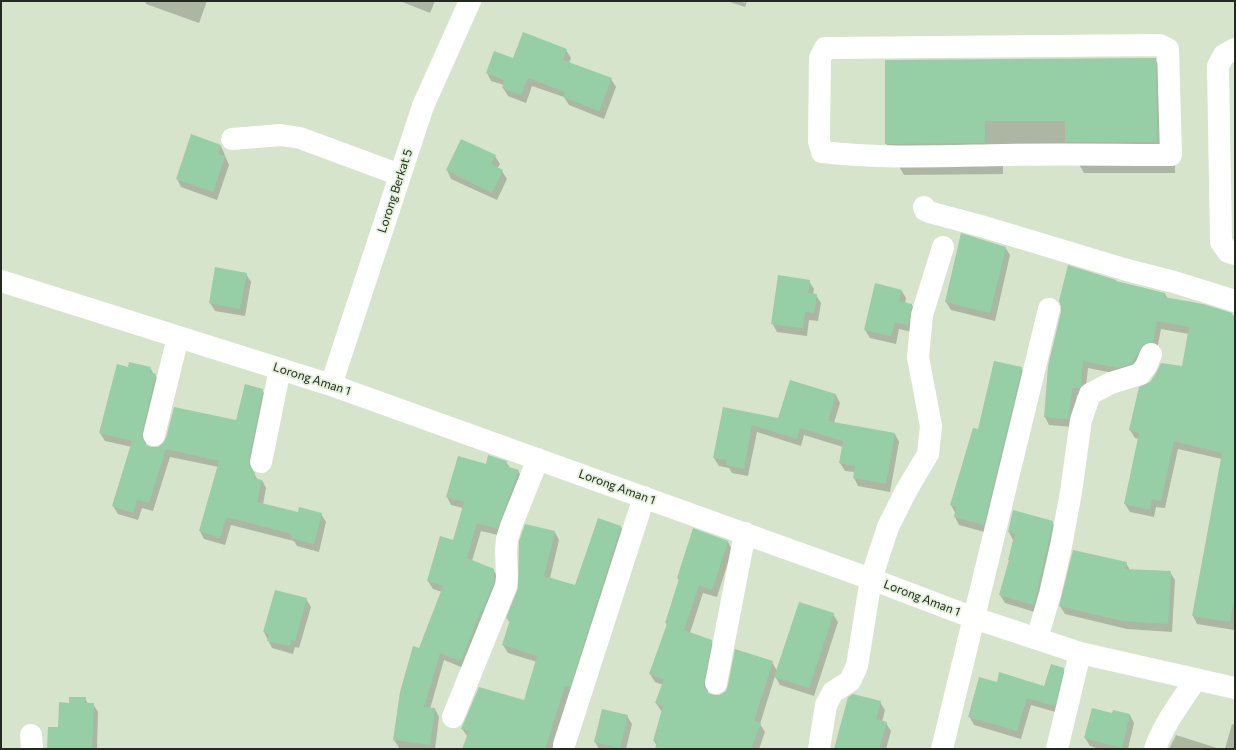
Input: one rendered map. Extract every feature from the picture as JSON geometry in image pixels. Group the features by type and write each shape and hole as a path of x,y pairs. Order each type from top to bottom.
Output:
{"street":[{"name":"Lorong Berkat 5","path":"331,385 423,106 470,1"},
{"path":"1160,45 1168,49 1171,156 1025,154 923,156 850,155 822,152 819,142 820,58 826,48 1160,45"},
{"path":"1235,49 1224,54 1218,66 1221,242 1228,252 1235,254"},
{"path":"232,139 281,135 300,138 400,175"},
{"path":"924,207 925,210 929,212 1127,270 1174,282 1235,301"},
{"path":"819,749 826,705 833,692 850,681 857,666 871,579 888,527 906,491 928,454 931,426 918,357 922,315 943,247"},
{"name":"Lorong Aman 1","path":"1,281 331,385 871,579 974,618 1080,654 1235,688"},
{"path":"942,749 1049,309"},
{"path":"154,435 178,337"},
{"path":"1037,639 1050,594 1061,546 1071,492 1081,420 1090,394 1112,383 1140,374 1146,366 1151,354"},
{"path":"261,462 280,369"},
{"path":"453,717 506,586 507,539 538,459"},
{"path":"564,745 644,497"},
{"path":"716,683 744,533"},
{"path":"1057,749 1080,654"},
{"path":"1155,749 1167,722 1196,679"}],"building":[{"path":"523,32 567,49 563,60 612,78 599,111 563,97 565,92 528,78 521,95 502,88 504,80 486,73 494,51 513,58"},
{"path":"1156,58 1157,142 1065,142 1065,121 985,121 985,143 885,144 885,60"},
{"path":"191,134 221,145 218,154 225,156 213,192 176,179"},
{"path":"461,139 496,155 491,164 503,170 492,193 446,170"},
{"path":"961,233 1006,247 990,313 945,302"},
{"path":"1068,265 1116,281 1165,293 1164,297 1203,304 1232,313 1232,315 1235,316 1235,595 1230,622 1192,616 1222,453 1174,441 1161,501 1152,499 1150,510 1124,504 1139,433 1129,430 1139,387 1150,382 1161,363 1182,366 1189,327 1157,321 1153,342 1143,344 1132,363 1118,368 1083,361 1081,386 1079,388 1072,388 1068,419 1044,417 1048,366 1061,312 1059,301"},
{"path":"215,267 247,273 240,309 209,303"},
{"path":"778,275 810,280 808,293 817,294 814,313 805,312 803,328 771,324"},
{"path":"875,283 902,290 899,301 912,304 908,325 895,322 891,336 864,330"},
{"path":"994,361 1022,367 984,525 954,517 956,507 950,505 973,428 978,429"},
{"path":"129,362 151,367 149,372 156,374 142,432 142,438 145,444 151,447 158,447 166,438 174,407 236,420 245,384 263,389 249,460 249,466 255,473 254,478 262,480 257,502 298,512 299,507 322,513 314,544 291,538 292,534 226,517 220,538 199,531 219,461 166,449 149,503 137,500 133,513 112,506 132,441 99,433 117,364 128,367"},
{"path":"790,380 836,394 828,421 895,433 886,484 853,478 855,466 839,463 843,441 800,428 797,439 752,425 744,469 726,465 727,460 713,458 723,407 778,418"},
{"path":"488,455 507,461 505,466 519,470 497,529 477,523 467,558 494,569 494,583 461,661 440,653 424,707 435,708 430,745 393,740 400,692 413,646 419,648 443,586 427,581 440,536 453,540 464,502 446,497 458,456 486,464"},
{"path":"1013,510 1053,521 1034,605 999,595 1015,534 1008,532"},
{"path":"598,518 621,526 570,687 565,686 545,749 462,749 469,731 461,729 479,687 524,700 537,656 502,645 510,620 506,618 518,588 519,541 525,524 555,531 544,576 575,585"},
{"path":"693,528 728,541 712,590 699,585 684,630 712,640 704,687 708,693 714,695 720,695 726,691 735,649 773,661 754,721 761,723 751,749 655,749 657,742 653,741 663,706 655,703 664,679 649,674 667,624 665,623 679,579 677,578"},
{"path":"1073,550 1127,562 1125,569 1171,571 1168,624 1122,621 1059,606"},
{"path":"275,590 307,598 295,641 291,640 289,646 267,641 269,634 263,632"},
{"path":"799,602 834,613 809,688 774,677"},
{"path":"1051,664 1064,668 1055,706 1027,698 1017,731 968,717 979,677 997,682 999,672 1044,686"},
{"path":"853,694 881,701 876,719 887,722 879,749 834,749 848,697"},
{"path":"69,697 86,697 85,703 94,703 92,749 47,749 48,727 58,727 59,702 69,703"},
{"path":"1092,708 1112,713 1113,710 1130,714 1122,748 1084,738"},
{"path":"602,709 628,715 620,748 594,742"}]}
